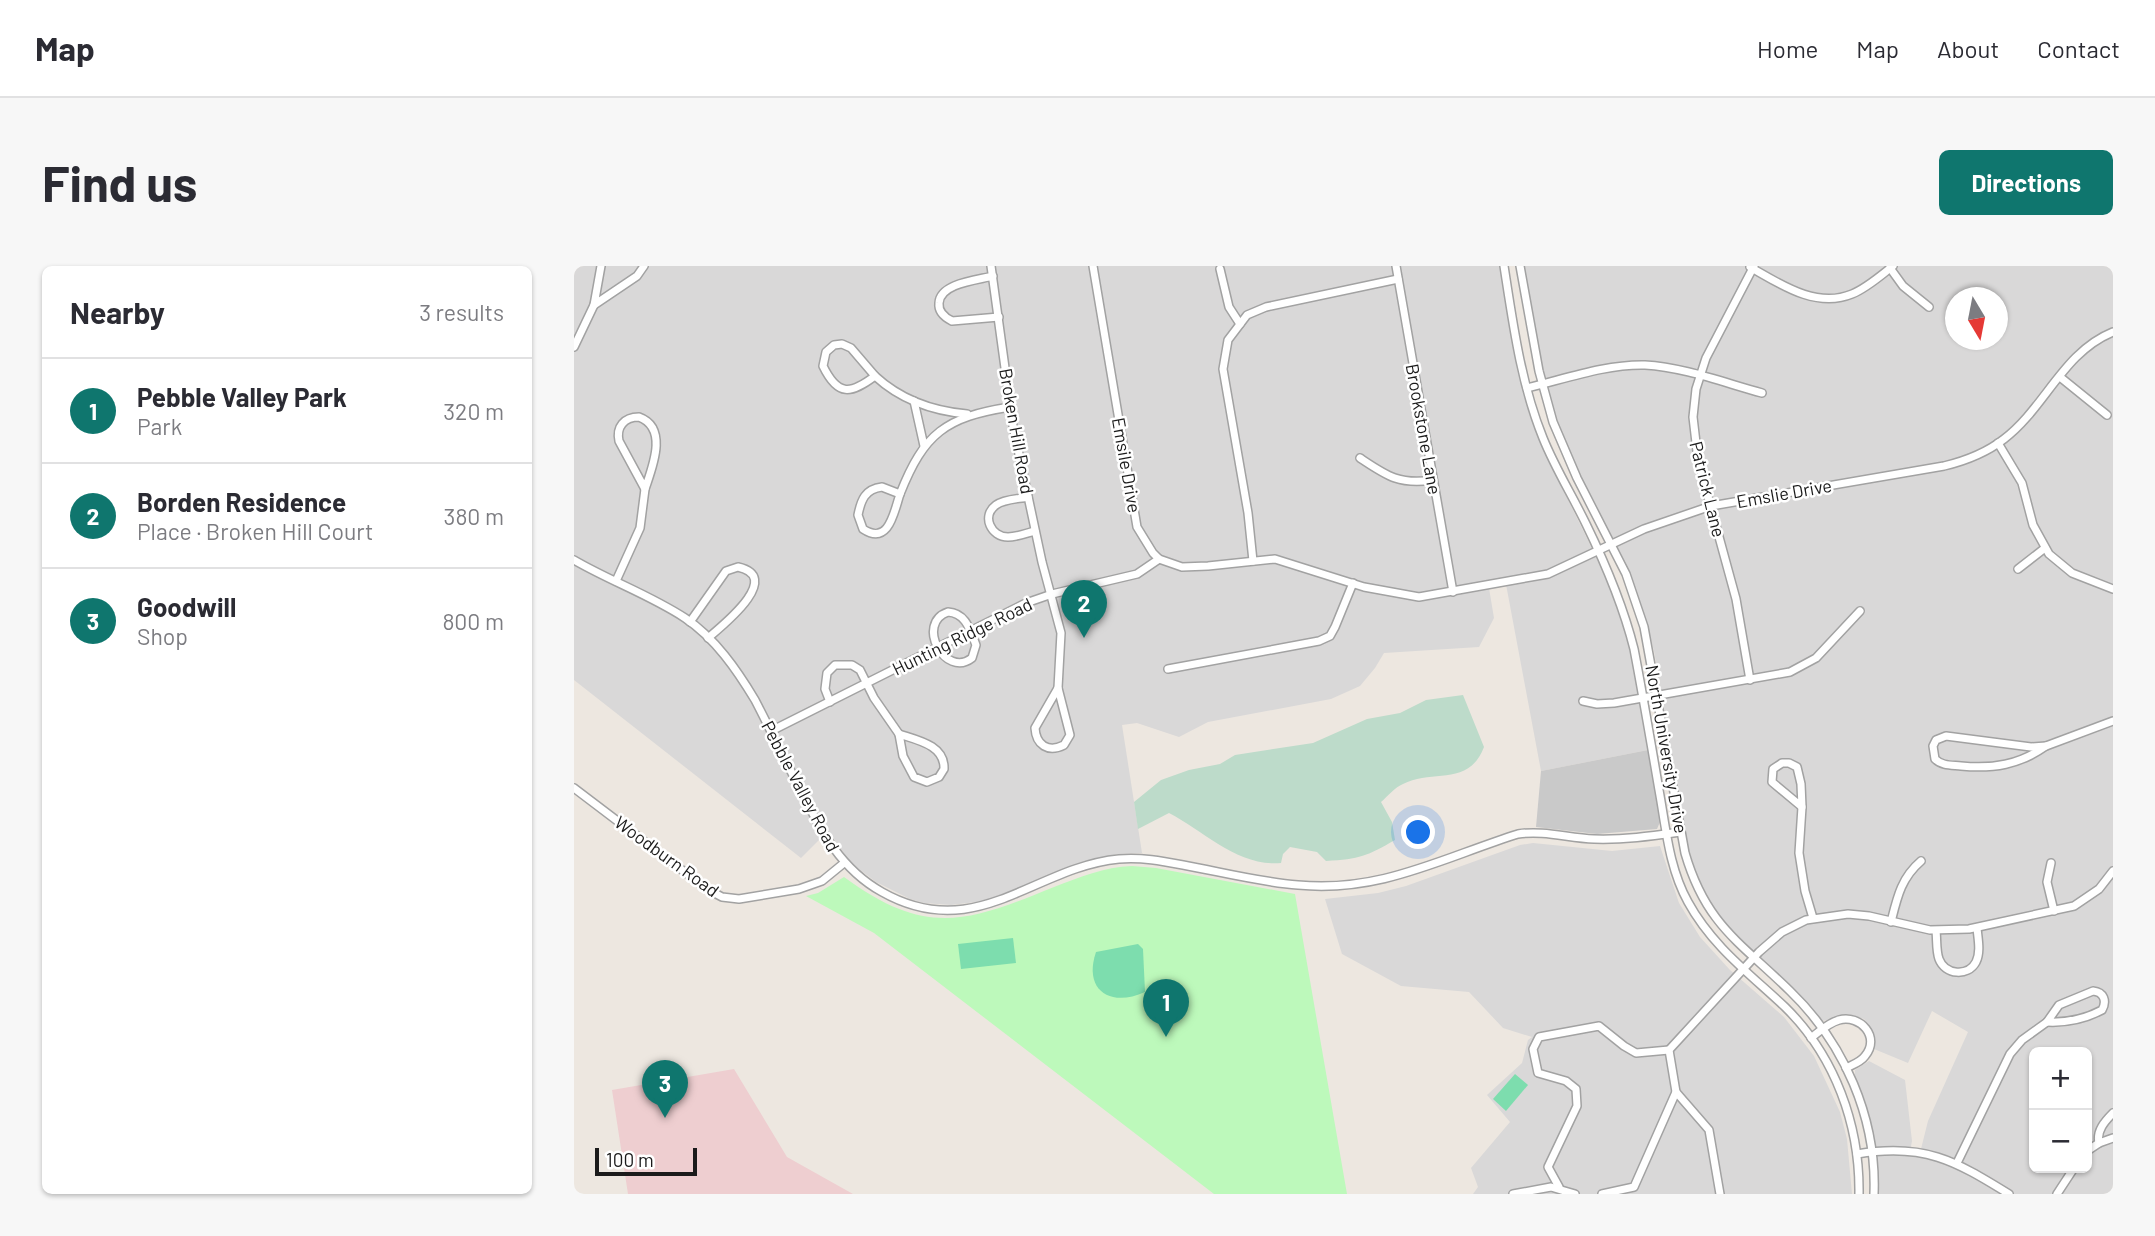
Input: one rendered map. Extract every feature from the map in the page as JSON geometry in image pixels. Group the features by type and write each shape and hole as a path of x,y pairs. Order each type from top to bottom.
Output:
{"street":[{"path":"574,347 594,304 601,266"},
{"path":"594,304 637,276 644,266"},
{"name":"Broken Hill Road","path":"991,266 1010,407 1035,531 1061,633 1058,688"},
{"name":"Emsile Drive","path":"1093,266 1137,527 1159,559"},
{"name":"Brookstone Lane","path":"1396,266 1453,593"},
{"name":"North University Drive","path":"1504,266 1534,415 1551,458 1598,550 1626,617 1677,876 1689,904 1710,935 1742,969 1787,1009 1824,1058 1844,1101 1854,1134 1859,1194"},
{"name":"North University Drive","path":"1520,266 1542,385 1563,448 1636,598 1648,641 1681,832 1691,874 1703,900 1731,937 1791,992 1822,1029 1846,1068 1859,1097 1872,1151 1874,1194"},
{"path":"1752,267 1806,295 1829,300 1853,294 1891,267 1911,293 1929,307"},
{"name":"Patrick Lane","path":"1750,680 1736,599 1698,460 1694,434 1694,405 1699,376 1709,349 1752,267"},
{"path":"1220,269 1228,307 1240,324"},
{"path":"993,276 947,290 941,296 939,304 944,317 955,322 999,317"},
{"path":"1253,561 1248,513 1223,369 1228,340 1247,315 1266,307 1398,279"},
{"path":"1516,335 1531,331"},
{"name":"Emslie Drive","path":"1353,583 1419,597 1453,593 1548,574 1644,529 1711,506 1953,464 1973,457 2014,430 2087,347 2113,332"},
{"path":"875,376 854,390 844,390 825,370 825,352 834,345 847,345 875,376 890,388 937,409 971,414"},
{"path":"1527,388 1615,367 1637,365 1671,368 1762,393"},
{"path":"2060,377 2107,415"},
{"path":"914,401 924,446"},
{"path":"900,494 882,487 873,488 866,493 858,515 863,529 877,534 888,527 910,469 924,446 944,428 971,414 1010,407"},
{"path":"616,581 640,528 645,489 655,459 655,436 649,423 634,417 622,423 618,434 645,489"},
{"path":"1998,443 2022,483 2033,526 2045,548 2057,562 2072,573 2113,589"},
{"path":"1360,458 1398,480 1433,480"},
{"path":"1028,497 998,503 990,512 989,523 992,530 1003,536 1035,531"},
{"path":"2018,569 2045,548"},
{"name":"Pebble Valley Road","path":"574,559 662,604 690,622 708,638 744,681 823,833 844,863 867,883 898,900 932,909 956,910 989,905 1083,867 1110,860 1149,859 1281,883 1332,887 1388,880 1530,832 1593,839 1641,838 1681,832"},
{"path":"1159,559 1182,567 1275,559 1353,583 1330,636 1319,641 1168,669"},
{"name":"Hunting Ridge Road","path":"771,731 1014,609 1052,594 1137,574 1159,559"},
{"path":"690,622 726,572 738,567 750,572 755,585 752,595 708,638"},
{"path":"1583,701 1605,704 1783,673 1803,666 1827,648 1860,611"},
{"path":"953,612 961,615 970,631 976,648 972,658 956,664 950,662 939,647 932,627 936,619 943,614 953,612"},
{"path":"830,702 825,689 825,678 835,666 846,663 856,667 899,734 903,756 914,777 927,782 939,777 944,769 942,755 917,740 899,734"},
{"path":"1058,688 1070,735 1064,745 1050,749 1036,738 1035,728 1058,688"},
{"path":"2046,747 1946,736 1936,740 1932,750 1935,759 1940,763 1979,768 2014,764 2046,747 2113,722"},
{"path":"1802,807 1774,786 1771,773 1776,765 1789,763 1797,767 1801,783 1802,807 1798,853 1813,918"},
{"name":"Woodburn Road","path":"574,788 707,889 722,897 740,899 799,889 822,881 844,863"},
{"path":"1891,922 1906,876 1921,862"},
{"path":"2051,863 2047,882 2054,911"},
{"path":"1559,1188 1548,1167 1565,1125 1577,1106 1576,1089 1566,1081 1538,1073 1533,1049 1539,1037 1599,1026 1636,1053 1670,1050 1753,958 1782,932 1813,918 1848,914 1937,930 1977,928 2074,906 2090,896 2113,871"},
{"path":"1937,930 1940,960 1948,969 1957,973 1969,970 1977,960 1977,928"},
{"path":"1957,1163 2000,1072 2022,1040 2048,1022 2059,1005 2093,991 2103,995 2105,1005 2093,1015 2062,1022 2048,1022"},
{"path":"1811,1038 1831,1023 1845,1019 1856,1020 1865,1027 1870,1041 1869,1048 1865,1056 1846,1068"},
{"path":"1601,1194 1634,1187 1676,1092 1670,1050"},
{"path":"1676,1092 1709,1130 1720,1194"},
{"path":"2099,1143 2100,1128 2113,1113"},
{"path":"2092,1148 2113,1138"},
{"path":"1857,1154 1891,1149 1916,1151 1957,1163 2009,1194"},
{"path":"2057,1194 2071,1173"},
{"path":"1513,1194 1551,1187 1575,1194"}],"shaded area":[{"path":"574,266 1501,266 1529,413 1545,453 1618,606 1632,655 1648,750 1541,771 1505,579 1488,582 1494,618 1479,647 1384,653 1360,686 1331,699 1208,722 1179,737 1137,723 1122,725 1142,853 1093,859 984,901 951,905 910,899 876,882 851,863 828,831 801,858 574,680"},
{"path":"1524,266 2113,266 2113,1194 1878,1194 1874,1139 1867,1109 1855,1078 1855,1070 1869,1061 1905,1080 1912,1141 1909,1156 1919,1157 1928,1121 1968,1032 1932,1011 1908,1063 1874,1049 1872,1030 1864,1019 1849,1014 1823,1021 1791,987 1740,943 1721,921 1701,888 1688,847 1654,651 1644,613 1630,574 1579,474 1558,426 1538,355"},
{"path":"1648,750 1660,822 1657,829 1597,834 1536,827 1541,771"},
{"path":"1533,843 1612,851 1660,846 1679,903 1700,937 1730,970 1784,1017 1814,1056 1840,1112 1847,1139 1852,1194 1473,1194 1478,1187 1471,1168 1510,1122 1487,1095 1522,1063 1528,1040 1532,1037 1503,1028 1469,992 1401,986 1342,954 1325,899 1378,893 1406,886 1520,845"},
{"path":"734,1069 787,1157 853,1194 628,1194 612,1090"}],"green space":[{"path":"1463,695 1484,747 1477,759 1469,768 1459,772 1414,780 1394,789 1381,802 1392,822 1395,840 1370,853 1355,858 1326,861 1317,852 1290,847 1283,854 1281,863 1265,863 1236,854 1169,813 1138,829 1134,802 1161,780 1189,770 1220,764 1235,755 1313,743 1367,719 1400,713 1426,700"},
{"path":"1132,866 1295,894 1347,1194 1214,1194 874,933 806,896 818,893 844,877 899,909 923,916 947,918 996,909 1092,873"},
{"path":"1013,938 1016,963 961,969 958,944"},
{"path":"1138,944 1143,949 1145,992 1121,998 1102,992 1093,977 1096,952"},
{"path":"1515,1074 1528,1085 1506,1111 1493,1099"}],"place":[{"name":"Borden Residence","path":"1084,638"},
{"name":"Pebble Valley Park","path":"1166,1037"},
{"name":"Goodwill","path":"665,1118"}]}
